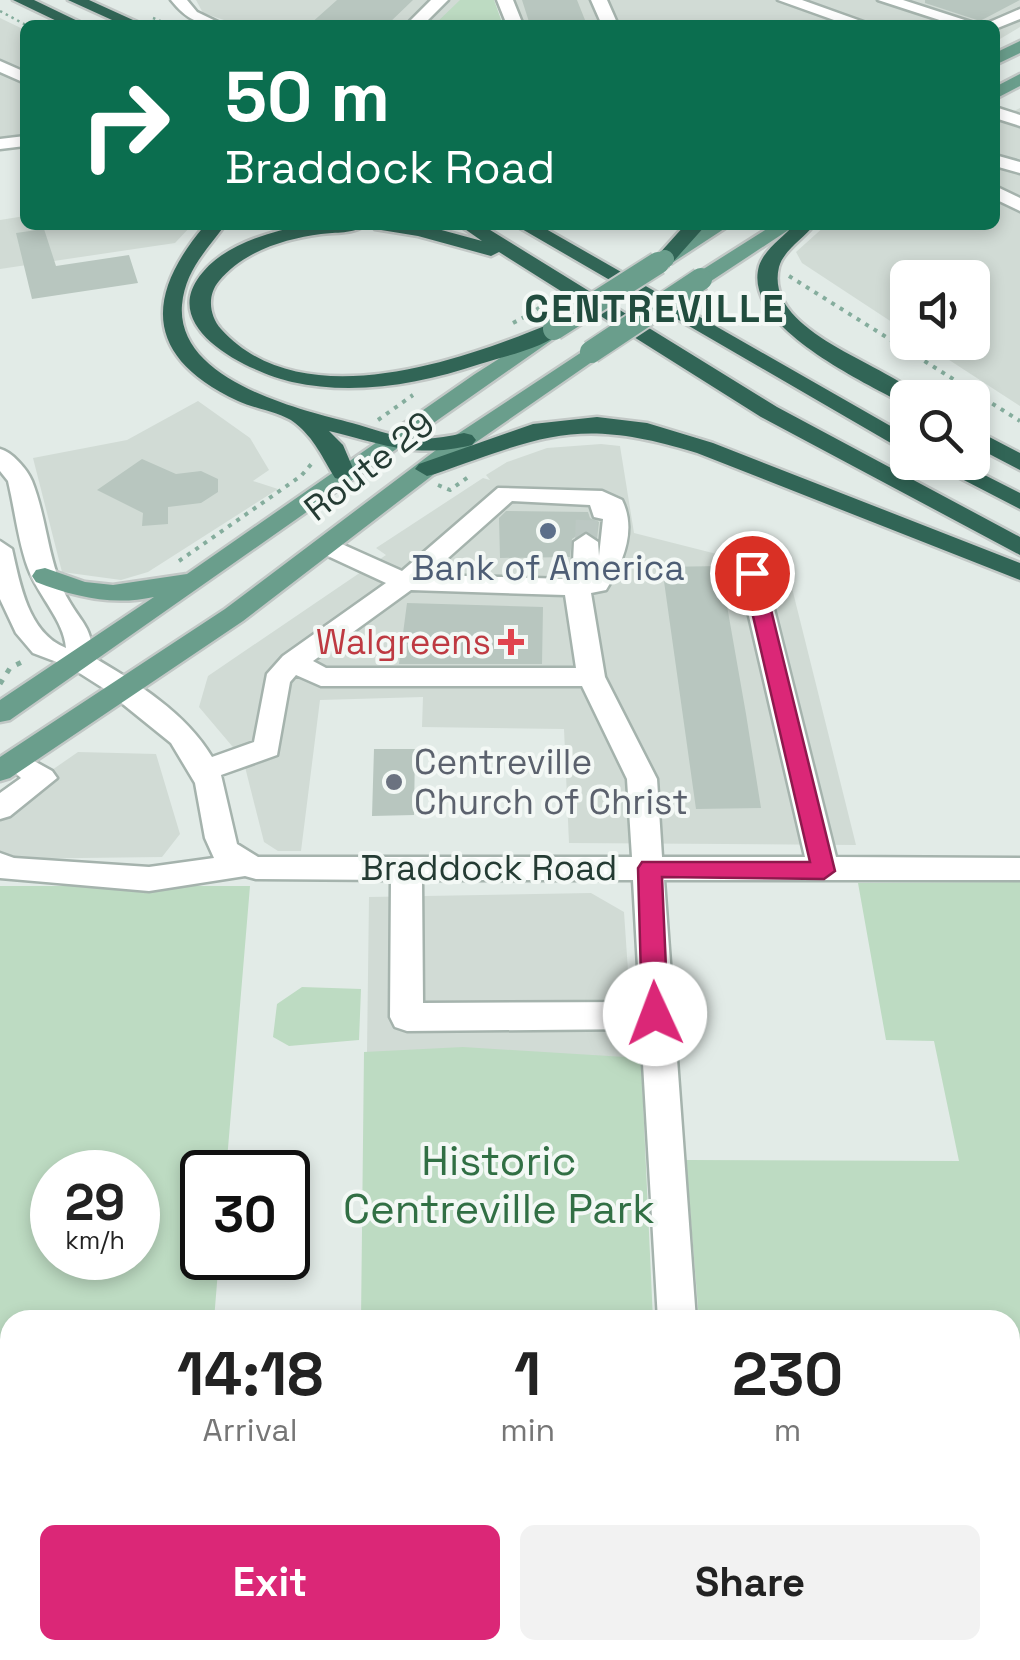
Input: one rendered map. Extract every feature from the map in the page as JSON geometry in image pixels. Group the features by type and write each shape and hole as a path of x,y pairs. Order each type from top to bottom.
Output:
{"highway":[{"path":"21,0 67,20"},
{"path":"76,0 124,20"},
{"path":"211,230 180,273 173,295 172,321 186,352 212,378 301,418 386,443 435,446 464,440"},
{"path":"311,230 251,247 221,265 202,291 200,304 209,330 234,353 295,376 369,381 432,371 554,330"},
{"path":"406,230 472,244 535,268"},
{"path":"477,230 769,412 1020,547"},
{"path":"534,230 890,436"},
{"path":"542,230 567,251"},
{"path":"665,259 691,230"},
{"path":"800,230 768,268 768,293 786,322 890,386"},
{"path":"301,418 333,448 343,473"},
{"path":"423,472 541,430 596,424 647,430 705,448 1020,572"},
{"path":"990,446 1020,463"},
{"path":"976,480 1020,502"}],"main road":[{"name":"Route 29","path":"0,713 210,572 386,443 712,230"},
{"name":"Route 29","path":"8,766 326,546 464,440 778,230"},
{"path":"44,576 104,595 133,594 210,572"}],"street":[{"path":"180,0 192,14 205,20"},
{"path":"419,20 440,0"},
{"path":"786,0 831,20"},
{"path":"886,0 955,20"},
{"path":"0,456 20,480 44,576 58,604 78,630 80,661"},
{"path":"204,771 267,748 277,680 293,662 406,582 506,493 613,505 615,516 612,562 598,584 577,587 406,582 326,546"},
{"path":"577,587 589,582 601,564 594,542"},
{"path":"0,550 18,612 44,650 80,661 163,718 193,751 216,804 218,842 231,858 244,865"},
{"path":"752,573 824,871"},
{"path":"577,587 591,677 642,779 676,1310"},
{"path":"293,662 321,678 591,677"},
{"path":"0,808 42,778 8,766"},
{"name":"Braddock Road","path":"0,864 10,869 149,879 244,865 824,871 1020,869"},
{"path":"406,868 408,1018 655,1014"}],"path":[{"path":"784,272 1020,421"},
{"path":"503,329 528,315"},
{"path":"357,433 432,380 432,371"},
{"path":"165,571 301,476 333,448"},
{"path":"423,472 450,490 478,469"}],"shaded area":[{"path":"196,0 489,0 495,20 224,20 203,13"},
{"path":"495,0 1020,0 1020,27 1000,39 1000,20 502,20"},
{"path":"0,18 20,28 20,135 0,137"},
{"path":"1020,108 1020,406 990,387 990,380 980,380 949,360 990,360 990,260 890,260 890,321 802,263 796,252 820,230 1000,230 1000,118"},
{"path":"20,217 20,230 187,230 175,243 0,269 0,220"},
{"path":"198,401 250,438 269,470 253,481 278,489 148,572 121,580 62,572 33,458 127,440"},
{"path":"620,446 634,533 788,572 856,845 569,843 564,729 422,727 423,697 320,700 301,851 278,851 264,842 243,759 199,707 208,676 386,555 376,548 483,478 490,480 486,475 507,462 547,448"},
{"path":"78,752 156,754 180,834 162,857 0,859 0,806"},
{"path":"591,893 624,912 634,1059 367,1053 369,897"}],"green space":[{"path":"460,0 494,0 501,20 439,20"},
{"name":"Historic Centreville Park","path":"1020,882 1020,1310 698,1310 686,1160 959,1161 934,1041 886,1040 858,883"},
{"path":"0,886 250,886 228,1150 180,1150 180,1280 217,1280 215,1310 0,1310"},
{"path":"302,987 361,989 359,1040 289,1046 273,1037 277,1004"},
{"name":"Historic Centreville Park","path":"463,1047 641,1058 653,1310 361,1310 364,1052"}],"building":[{"path":"337,0 413,0 392,20 315,20"},
{"path":"522,0 577,0 585,20 528,20"},
{"path":"925,0 1020,0 982,20"},
{"path":"44,230 56,266 129,255 138,283 32,299 16,233"},
{"path":"142,459 176,474 201,471 218,479 218,492 201,503 168,507 168,524 142,526 143,513 97,490"},
{"path":"506,511 588,512 590,518 599,522 597,537 584,531 572,539 570,557 500,558 499,518"},
{"path":"720,566 761,808 696,809 662,567"},
{"name":"Walgreens","path":"407,603 543,607 542,664 399,664"},
{"name":"Centreville Church of Christ","path":"374,749 415,749 414,815 372,816"}],"tunnel":[{"path":"586,542 587,512"}],"place":[{"name":"Bank of America","path":"548,531"},
{"name":"Walgreens","path":"511,642"},
{"name":"Centreville Church of Christ","path":"394,782"}],"district":[{"name":"CENTREVILLE","path":"655,309"}],"route":[{"path":"655,1014 650,868 824,871 752,573"}]}
